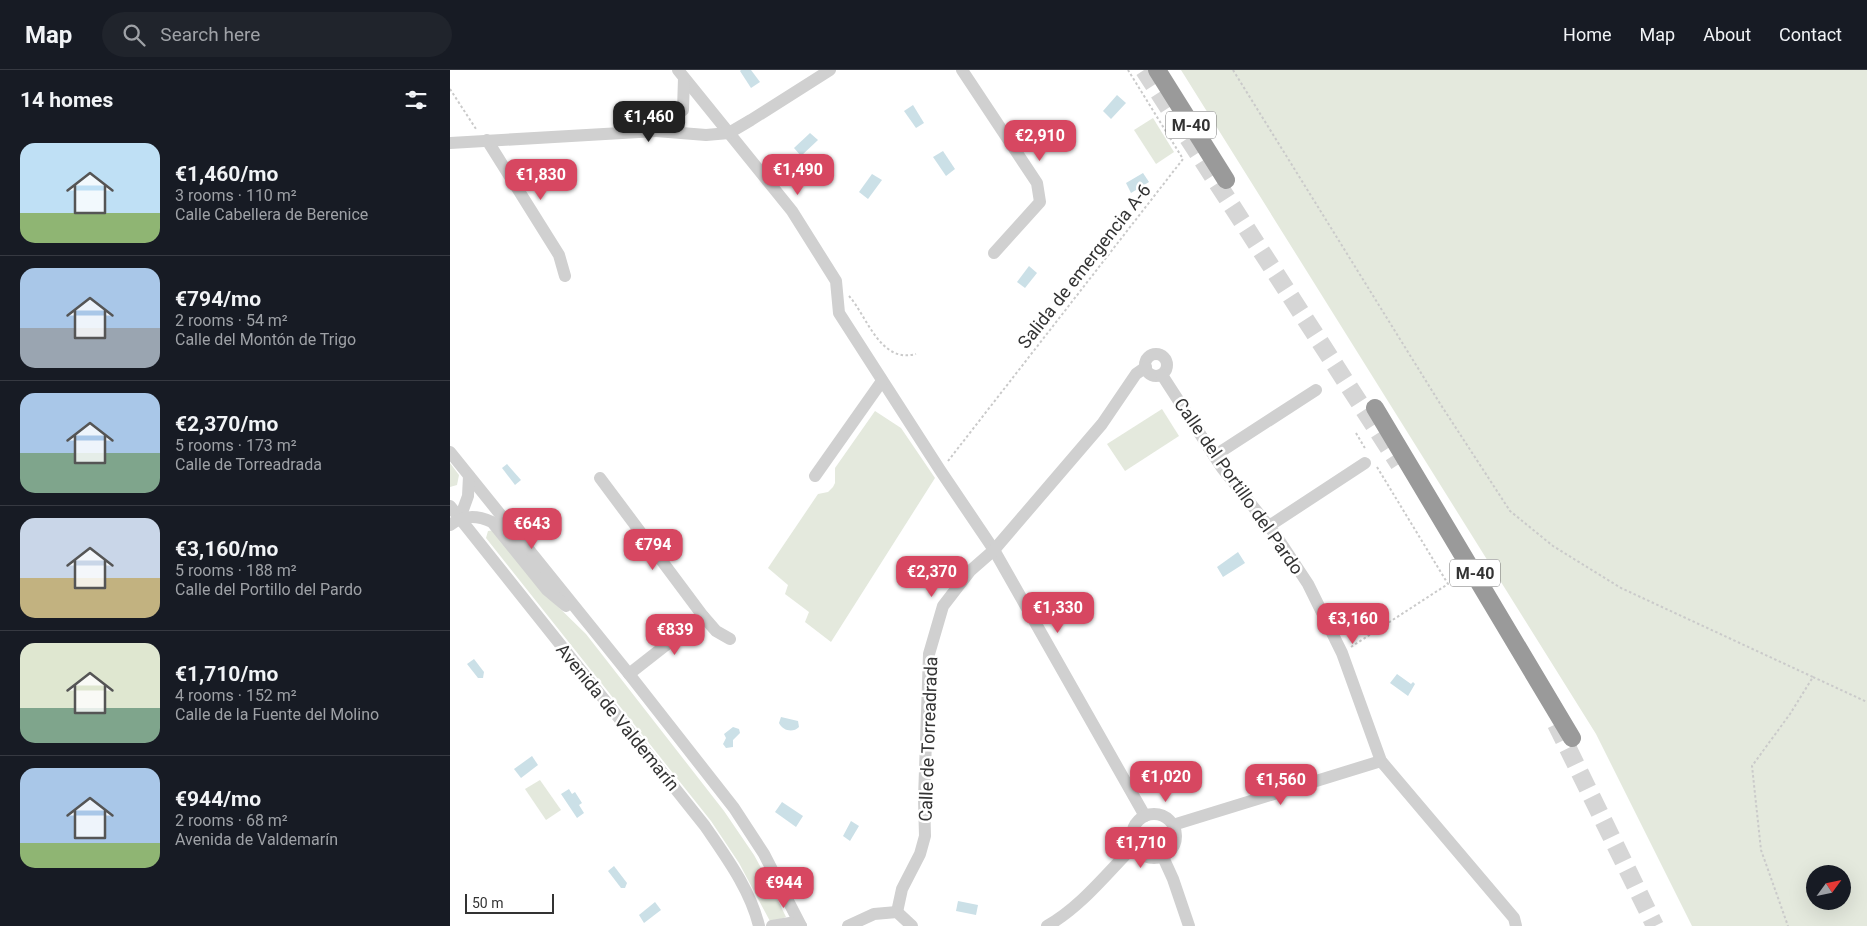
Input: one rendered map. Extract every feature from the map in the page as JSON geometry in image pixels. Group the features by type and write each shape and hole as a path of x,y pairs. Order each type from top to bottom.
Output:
{"highway":[{"name":"M-40","path":"1157,70 1226,180"},
{"name":"M-40","path":"1375,408 1572,738"}],"street":[{"path":"450,143 656,131 706,135 729,133 830,70"},
{"path":"962,70 1037,182 1040,202 994,253"},
{"path":"681,74 792,211 836,281 839,313 994,550 1145,816"},
{"path":"656,131 683,110 681,74"},
{"path":"485,140 559,255 565,276"},
{"path":"1159,355 1165,359 1167,366 1162,375 1152,375 1146,367 1149,358 1152,356 1159,355"},
{"name":"Calle de Torreadrada","path":"897,912 902,889 920,854 926,836 924,800 929,654 943,606 970,571 994,550 1102,424 1136,374 1146,367"},
{"name":"Calle del Portillo del Pardo","path":"1162,375 1214,456 1269,526 1308,584 1342,653 1381,761 1514,918 1516,926"},
{"path":"815,476 882,381"},
{"path":"1214,456 1316,390"},
{"name":"Avenida de Valdemarín","path":"450,452 590,625 734,808 764,854 801,926"},
{"path":"1269,526 1371,465"},
{"path":"455,522 468,496 469,476"},
{"path":"600,478 703,616 716,631 730,639"},
{"name":"Avenida de Valdemarín","path":"450,506 455,522 706,826 736,872 760,926"},
{"name":"Avenida de Valdemarín","path":"455,522 480,516 492,522 548,590 590,625"},
{"path":"629,674 703,616"},
{"path":"1173,825 1381,761"},
{"path":"1157,814 1164,816 1173,825 1176,839 1169,852 1163,856 1148,858 1141,854 1135,846 1132,834 1134,827 1145,816 1157,814"},
{"path":"1047,926 1060,919 1135,846"},
{"path":"1163,856 1173,879 1188,926"},
{"path":"848,926 874,914 897,912 912,926"},
{"path":"772,926 783,923 801,926"}],"path":[{"name":"Salida de emergencia A-6","path":"940,470 1183,159 1128,70"},
{"path":"1233,70 1434,394 1510,511 1553,546 1621,588 1867,702"},
{"path":"450,89 485,140"},
{"path":"836,281 854,301 871,331 882,344 897,353 910,356 916,354"},
{"path":"1356,433 1366,450"},
{"path":"1342,653 1448,584 1371,465"},
{"path":"1788,926 1761,850 1752,766 1790,714 1813,676"}],"shaded area":[{"path":"1181,70 1867,70 1867,926 1692,926 1596,734"},
{"path":"1153,118 1174,152 1156,164 1134,130"},
{"path":"1162,409 1179,436 1125,471 1107,444"},
{"path":"875,411 901,428 935,478 831,642 805,622 809,612 785,594 788,585 768,568 818,494 828,492 833,487 835,483 835,468"},
{"path":"450,463 459,475 457,485 450,487"},
{"path":"495,530 545,594 586,634 724,811 754,855 786,917 771,923 739,863 711,821 486,538 488,531"},
{"path":"540,780 561,810 546,820 525,789"}],"water":[{"path":"741,70 751,70 760,82 751,88"},
{"path":"1117,95 1126,103 1111,119 1103,111"},
{"path":"913,105 924,123 916,128 904,111"},
{"path":"810,133 818,140 801,156 794,148"},
{"path":"943,151 955,169 946,176 933,157"},
{"path":"1143,173 1149,182 1131,193 1126,183"},
{"path":"872,174 882,180 868,199 859,192"},
{"path":"1029,266 1037,273 1025,288 1017,282"},
{"path":"507,464 521,480 515,485 502,468"},
{"path":"1238,552 1245,563 1223,577 1217,567"},
{"path":"474,659 484,672 483,678 478,678 467,664"},
{"path":"1397,674 1411,684 1413,682 1415,684 1408,696 1390,683"},
{"path":"781,717 798,721 799,727 794,730 786,729 779,723"},
{"path":"733,727 739,729 740,733 733,740 733,747 726,748 723,744 726,738 724,734"},
{"path":"532,756 538,765 521,778 514,769"},
{"path":"569,789 572,794 575,792 582,803 579,805 584,813 577,818 561,794"},
{"path":"782,802 803,816 796,827 775,812"},
{"path":"851,821 859,826 850,841 843,836"},
{"path":"614,866 627,883 625,888 621,888 608,871"},
{"path":"958,901 978,905 976,915 956,911"},
{"path":"655,902 661,910 644,923 639,915"}],"tunnel":[{"path":"1144,70 1399,464"},
{"path":"1556,724 1655,926"}]}
